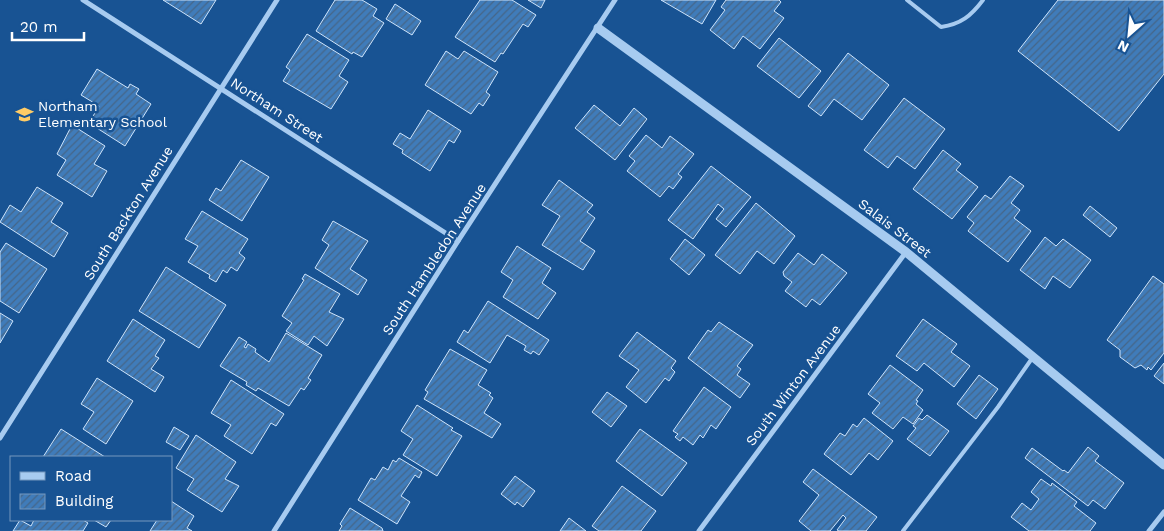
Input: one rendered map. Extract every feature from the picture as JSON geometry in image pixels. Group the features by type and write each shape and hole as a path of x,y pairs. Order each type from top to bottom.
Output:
{"street":[{"name":"Northam Street","path":"83,0 458,241"},
{"name":"South Backton Avenue","path":"0,438 277,0"},
{"name":"South Hambledon Avenue","path":"274,531 458,241 616,0"},
{"name":"Salais Street","path":"598,28 906,252 1164,465"},
{"name":"South Winton Avenue","path":"699,531 906,252"},
{"path":"1149,531 1164,512"}],"lane":[{"path":"906,0 941,27 957,25 973,13 983,0"},
{"path":"903,531 998,407 1033,357"}],"building":[{"path":"163,0 216,0 201,24"},
{"path":"335,0 362,0 377,9 373,16 384,23 362,57 353,52 352,54 316,31"},
{"path":"480,0 512,0 536,15 528,27 523,24 503,54 501,53 495,62 455,37"},
{"path":"528,0 545,0 541,8"},
{"path":"661,0 716,0 702,24"},
{"path":"726,0 779,0 781,2 774,11 784,18 760,49 743,36 734,49 710,30 725,10 721,7"},
{"path":"1058,0 1164,0 1164,74 1119,131 1018,51"},
{"path":"395,4 421,21 412,35 386,19"},
{"path":"307,34 349,60 339,76 348,82 331,109 283,81 290,70 286,67"},
{"path":"779,38 821,71 799,98 757,66"},
{"path":"446,51 458,59 464,51 498,72 486,92 490,95 483,106 479,103 471,114 425,85"},
{"path":"848,53 889,85 862,120 834,99 821,116 808,106"},
{"path":"97,69 128,88 130,84 139,89 136,94 151,104 125,146 89,123 99,106 81,95"},
{"path":"904,98 945,129 915,169 897,156 888,168 864,150"},
{"path":"594,105 620,126 634,108 647,119 615,160 575,128"},
{"path":"428,110 461,131 454,143 449,140 430,171 402,153 403,150 393,144 400,133 410,139"},
{"path":"72,125 105,146 94,164 107,171 92,197 57,175 66,160 57,154"},
{"path":"646,135 662,148 670,136 694,154 678,174 682,177 673,189 669,186 660,197 627,171 635,161 629,156"},
{"path":"943,150 961,164 956,170 978,187 952,219 913,189"},
{"path":"241,160 269,177 242,221 209,200 216,188 221,191"},
{"path":"711,166 751,197 726,227 716,219 724,209 718,204 693,239 668,220"},
{"path":"1010,176 1024,186 1011,203 1020,210 1014,218 1031,231 1008,262 968,231 974,223 967,217 985,195 991,199"},
{"path":"559,180 593,205 587,212 595,218 580,241 595,251 583,270 542,245 560,216 542,205"},
{"path":"37,187 63,203 51,222 68,233 54,257 0,222 10,205 21,212"},
{"path":"756,203 795,236 774,264 757,251 740,274 715,255"},
{"path":"1090,206 1117,228 1110,237 1083,215"},
{"path":"202,211 248,239 239,253 245,258 237,271 231,267 227,273 223,270 216,282 209,278 210,275 188,262 198,246 185,239"},
{"path":"333,221 368,241 350,269 367,280 358,295 315,268 329,245 322,240"},
{"path":"1045,237 1056,246 1063,239 1091,260 1070,288 1053,276 1045,289 1020,270"},
{"path":"685,239 705,255 689,275 670,259"},
{"path":"6,243 47,269 19,313 0,301 0,252"},
{"path":"517,246 551,268 542,283 556,293 538,319 503,297 513,280 501,272"},
{"path":"798,253 814,265 822,254 847,273 820,305 812,299 806,307 785,291 792,282 784,276 783,272"},
{"path":"166,267 226,305 199,348 139,311"},
{"path":"305,274 340,294 329,312 344,319 327,346 314,336 308,345 286,331 292,323 282,316 304,280 302,279"},
{"path":"1153,276 1164,284 1164,353 1151,370 1148,367 1147,370 1141,365 1135,368 1120,357 1120,350 1107,340"},
{"path":"488,301 549,340 539,355 533,351 531,354 524,350 526,346 507,335 490,363 457,342 464,330 468,333"},
{"path":"0,313 13,321 0,343"},
{"path":"133,319 165,340 155,356 159,358 151,369 164,377 155,392 107,361"},
{"path":"923,319 957,344 951,352 970,366 954,387 924,363 917,371 896,356"},
{"path":"719,322 753,345 737,366 741,369 737,375 750,384 740,398 688,358 708,330 711,332"},
{"path":"637,332 676,361 671,368 675,372 669,381 665,378 646,403 626,387 639,370 619,356"},
{"path":"286,333 322,355 308,378 311,380 304,390 301,388 289,406 258,388 256,391 246,385 247,382 220,366 239,337 247,342 244,347 246,348 248,344 256,349 255,352 269,362"},
{"path":"450,349 487,370 478,385 491,393 489,395 493,398 484,413 501,424 492,438 424,399 428,392 425,390"},
{"path":"1164,363 1164,384 1154,376"},
{"path":"890,365 923,390 916,400 918,401 916,404 923,410 913,424 903,417 893,429 872,413 880,403 868,394"},
{"path":"979,375 998,389 976,419 957,404"},
{"path":"97,378 133,401 106,444 83,429 94,412 81,404"},
{"path":"231,380 284,414 276,426 271,423 252,454 224,436 231,425 211,413"},
{"path":"704,387 731,407 716,429 711,425 703,438 700,435 693,445 683,437 680,441 675,437 678,434 673,431"},
{"path":"607,392 627,406 611,427 592,412"},
{"path":"417,405 462,436 437,476 403,455 413,439 401,431"},
{"path":"927,415 949,431 930,456 907,439 916,428 913,426 919,418 922,420"},
{"path":"864,418 893,441 878,460 869,453 851,475 824,454 840,433 845,436 853,424 857,427"},
{"path":"174,427 189,436 180,450 166,442"},
{"path":"61,429 103,456 44,456"},
{"path":"640,429 687,463 662,496 616,461"},
{"path":"196,435 236,462 225,479 239,486 222,512 187,490 194,479 176,468"},
{"path":"1088,447 1099,456 1095,461 1124,483 1105,509 1093,500 1088,506 1025,458 1032,448 1068,473"},
{"path":"399,458 422,472 419,478 415,475 401,496 410,502 397,524 358,500 371,478 375,480 383,467 388,470 393,460 396,462"},
{"path":"813,469 877,517 866,531 837,530 846,518 843,515 830,531 811,531 799,521 819,495 803,482"},
{"path":"515,476 535,491 523,507 517,502 515,505 501,494"},
{"path":"1041,479 1051,486 1052,483 1077,502 1074,506 1096,523 1090,531 1029,531 1011,517 1022,503 1031,510 1039,499 1031,492"},
{"path":"622,486 656,511 641,531 599,531 592,526"},
{"path":"172,502 194,516 187,528 192,531 150,531 156,521 172,521"},
{"path":"350,508 382,528 383,531 339,531 342,526 340,524"},
{"path":"569,518 586,531 560,531"},
{"path":"19,521 31,526 34,521 85,521 88,523 83,531 13,531"},
{"path":"96,521 110,521 106,527"}],"place":[{"name":"Northam Elementary School","path":"24,114"}]}
